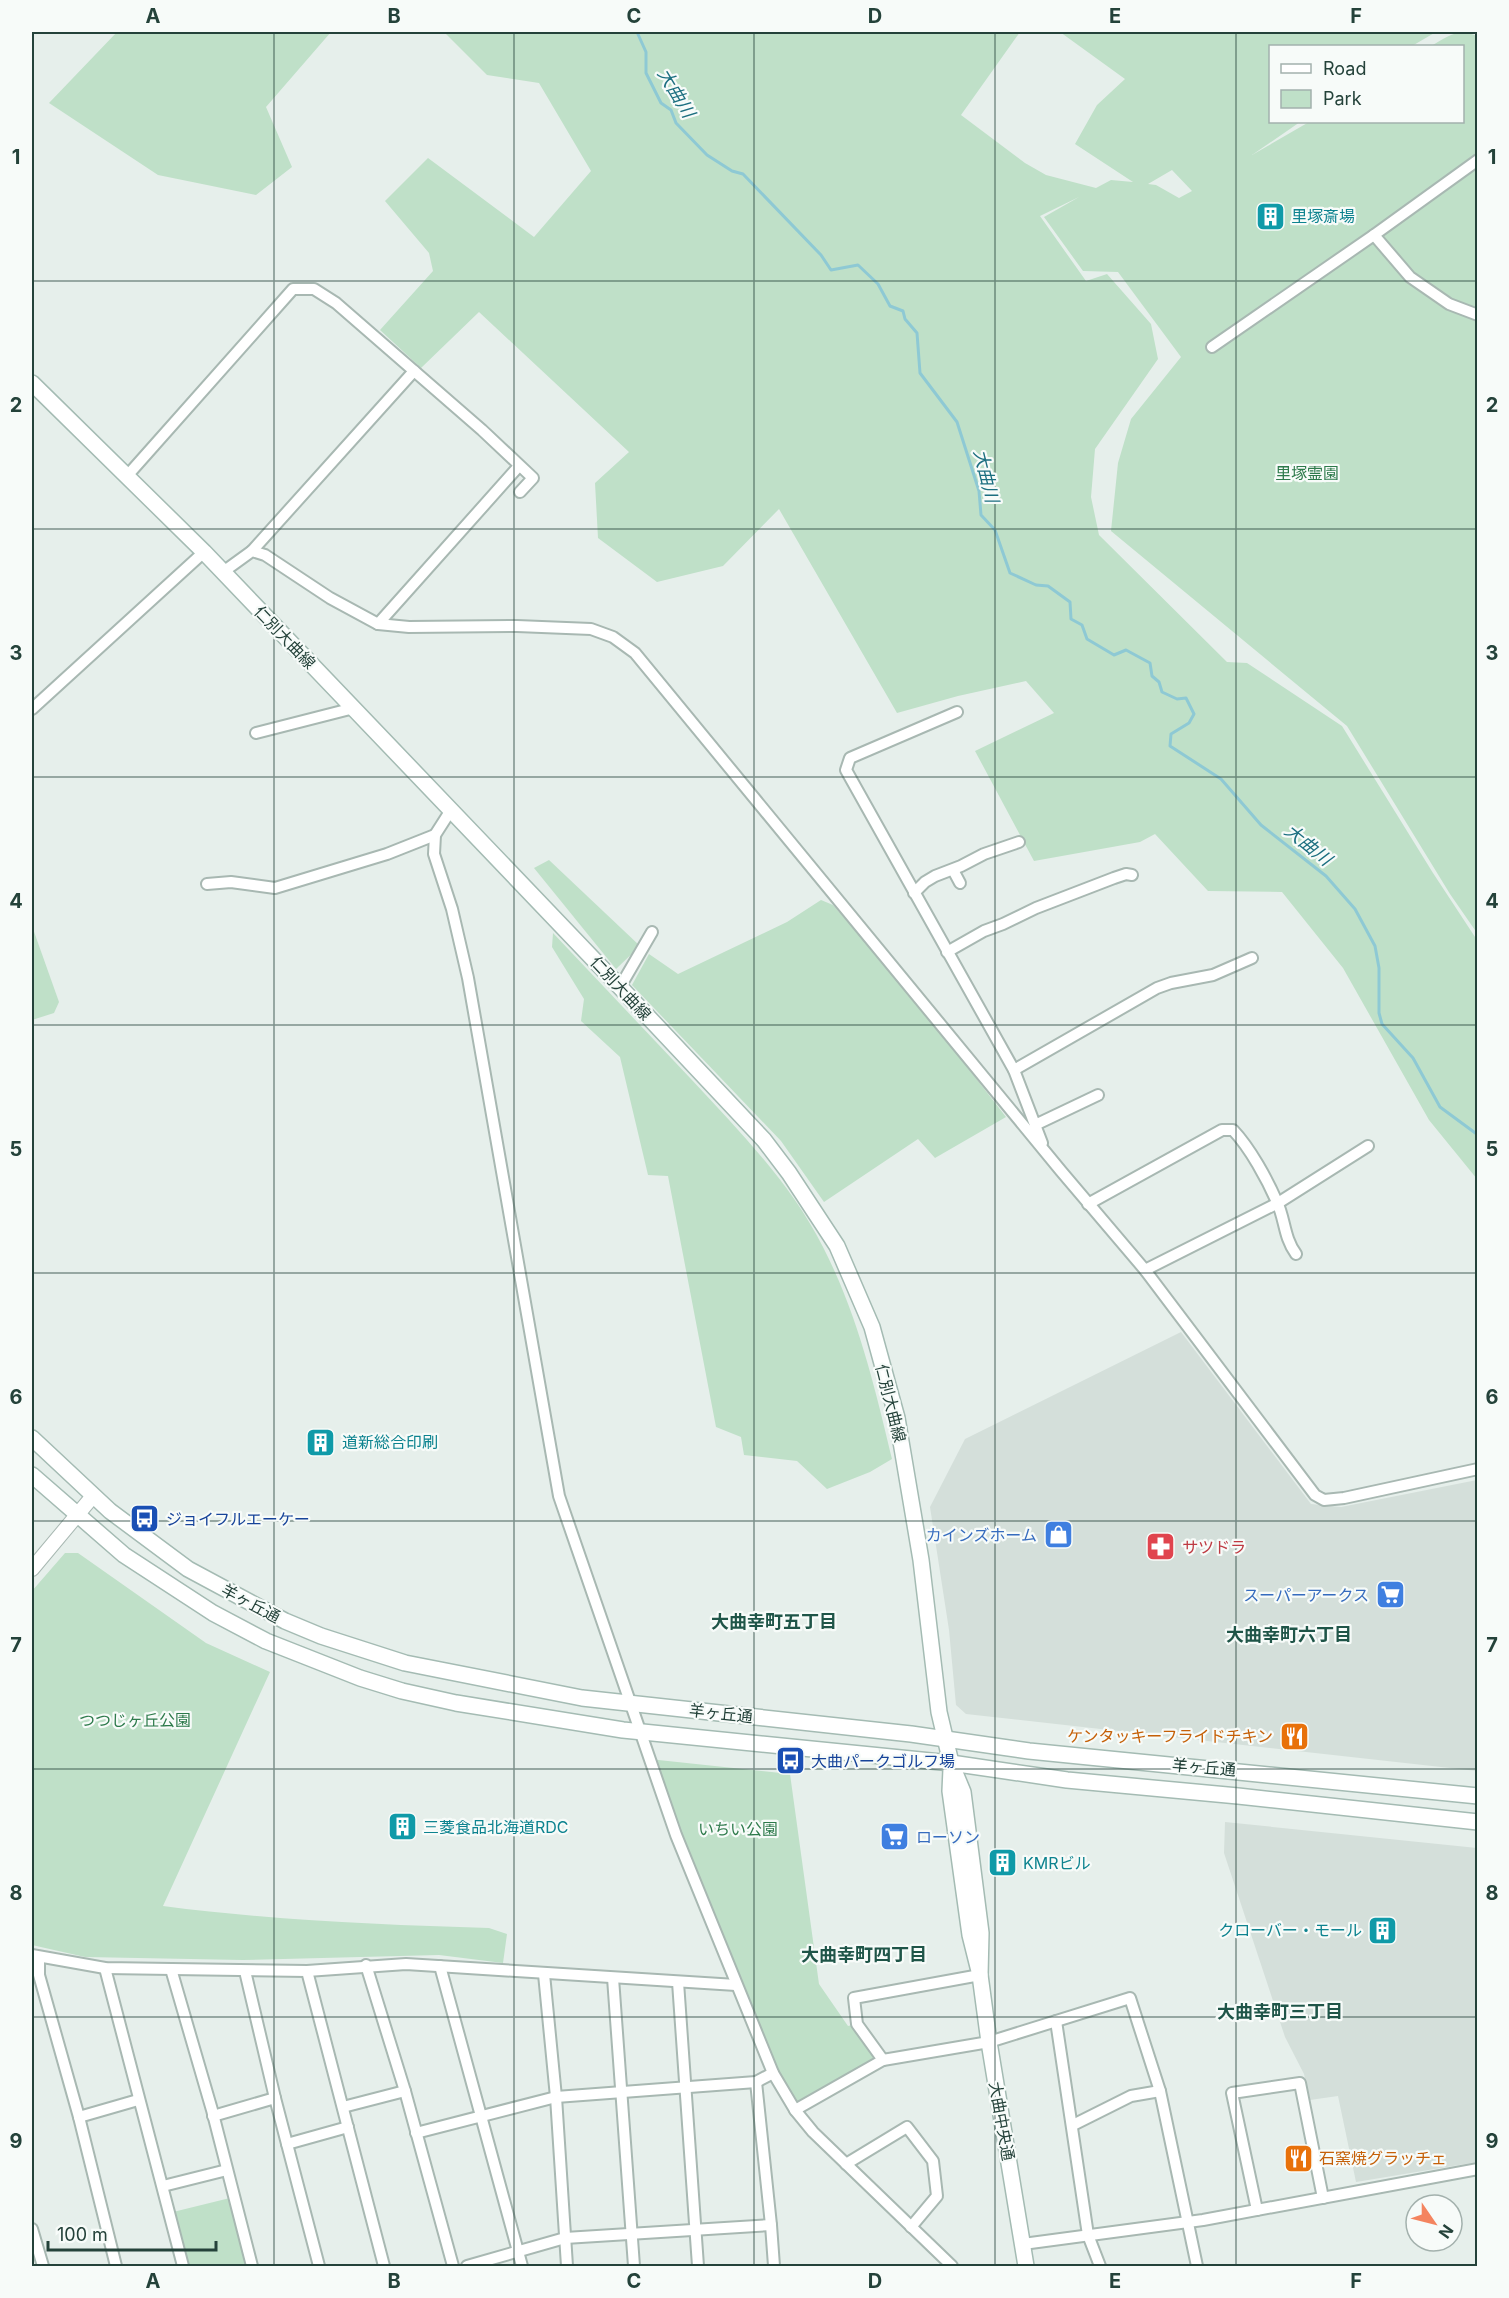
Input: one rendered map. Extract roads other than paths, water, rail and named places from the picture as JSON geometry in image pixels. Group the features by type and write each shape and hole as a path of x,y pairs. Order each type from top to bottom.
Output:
{"main road":[{"name":"仁別大曲線","path":"32,383 204,552 354,708 764,1140 789,1173 837,1246 872,1327 897,1418 921,1560 939,1712 945,1739"},
{"name":"羊ヶ丘通","path":"32,1438 93,1496 144,1538 188,1569 285,1621 321,1636 405,1663 582,1698 945,1739 1039,1752 1223,1768 1478,1796"},
{"name":"羊ヶ丘通","path":"32,1475 124,1556 213,1613 266,1641 350,1674 402,1691 456,1703 640,1732 951,1763 1067,1780 1478,1822"},
{"name":"大曲中央通","path":"945,1739 951,1763 963,1792 981,1933 980,1975 1026,2266"}],"street":[{"path":"1212,347 1478,160"},
{"path":"1374,235 1410,277 1449,304 1478,315"},
{"path":"127,476 293,289 314,289 336,303 533,478 520,492"},
{"path":"223,572 252,551 414,371"},
{"path":"378,624 519,465"},
{"path":"252,551 266,555 330,598 378,624 409,627 517,626 591,629 613,637 635,653 1045,1152 1145,1270 1315,1495 1324,1500 1344,1498 1478,1469"},
{"path":"32,709 204,552"},
{"path":"256,733 354,708"},
{"path":"957,712 850,758 846,770 1014,1070 1045,1152"},
{"path":"451,810 435,835 434,854 452,909 468,978 559,1496 588,1586 676,1835 773,2073 795,2110 813,2132 952,2266"},
{"path":"207,884 231,882 275,888 387,854 435,835"},
{"path":"914,893 925,882 984,854 1019,842"},
{"path":"953,870 960,883"},
{"path":"947,952 968,939 1036,908 1120,876 1132,875"},
{"path":"620,987 651,932"},
{"path":"1014,1070 1157,988 1214,975 1252,958"},
{"path":"1035,1125 1098,1095"},
{"path":"1088,1203 1222,1130 1233,1130 1243,1141 1278,1203 1289,1245 1296,1254"},
{"path":"1145,1270 1278,1203 1368,1146"},
{"path":"32,1569 93,1496"},
{"path":"116,2266 79,2117 35,1956 105,1968 308,1971 366,1965 406,1964 736,1984"},
{"path":"366,1965 405,2091 453,2266"},
{"path":"440,1966 522,2266"},
{"path":"105,1968 183,2266"},
{"path":"171,1969 213,2116 252,2266"},
{"path":"245,1971 275,2098 319,2266"},
{"path":"308,1971 384,2266"},
{"path":"544,1974 556,2097 567,2266"},
{"path":"883,2060 857,2024 854,1998 980,1975"},
{"path":"613,1978 634,2266"},
{"path":"678,1982 698,2266"},
{"path":"795,2110 883,2060 989,2042 1130,1998 1160,2091 1197,2266"},
{"path":"1056,2021 1088,2235 1100,2266"},
{"path":"416,2133 556,2097 756,2082 773,2073"},
{"path":"756,2082 774,2266"},
{"path":"1257,2210 1232,2093 1300,2083 1323,2198"},
{"path":"343,2107 405,2091"},
{"path":"1073,2125 1131,2096 1160,2091"},
{"path":"213,2116 275,2098"},
{"path":"79,2117 138,2100"},
{"path":"287,2144 348,2127"},
{"path":"846,2164 907,2127 933,2161 938,2196 911,2227"},
{"path":"1023,2244 1187,2222 1478,2169"},
{"path":"163,2186 227,2170"},
{"path":"467,2266 565,2238 771,2225"},
{"path":"32,2229 43,2266"}],"waterway":[{"name":"大曲川","path":"637,32 646,52 646,73 661,103 671,110 676,123 707,155 732,171 743,174 821,255 831,270 858,265 878,284 890,306 903,311 905,319 917,333 920,373 957,422 979,491 981,515 995,530 1010,573 1036,585 1048,586 1070,602 1071,619 1082,625 1087,639 1114,655 1126,650 1150,663 1152,676 1159,682 1162,692 1177,699 1186,698 1194,714 1189,723 1171,734 1170,746 1221,779 1261,825 1326,876 1355,909 1375,946 1379,968 1379,1013 1382,1024 1413,1058 1440,1107 1478,1135"}],"place":[{"name":"里塚斎場","path":"1270,216"},
{"name":"道新総合印刷","path":"321,1442"},
{"name":"ジョイフルエーケー","path":"145,1519"},
{"name":"カインズホーム","path":"1058,1535"},
{"name":"サツドラ","path":"1161,1547"},
{"name":"スーパーアークス","path":"1390,1595"},
{"name":"ケンタッキーフライドチキン","path":"1294,1736"},
{"name":"大曲パークゴルフ場","path":"790,1761"},
{"name":"三菱食品北海道RDC","path":"402,1827"},
{"name":"ローソン","path":"895,1837"},
{"name":"KMRビル","path":"1002,1863"},
{"name":"クローバー・モール","path":"1383,1930"},
{"name":"石窯焼グラッチェ","path":"1298,2158"}],"district":[{"name":"大曲幸町五丁目","path":"774,1622"},
{"name":"大曲幸町六丁目","path":"1289,1635"},
{"name":"大曲幸町四丁目","path":"864,1955"},
{"name":"大曲幸町三丁目","path":"1280,2012"}],"park label":[{"name":"里塚霊園","path":"1307,473"},
{"name":"つつじヶ丘公園","path":"135,1720"},
{"name":"いちい公園","path":"738,1829"}]}
